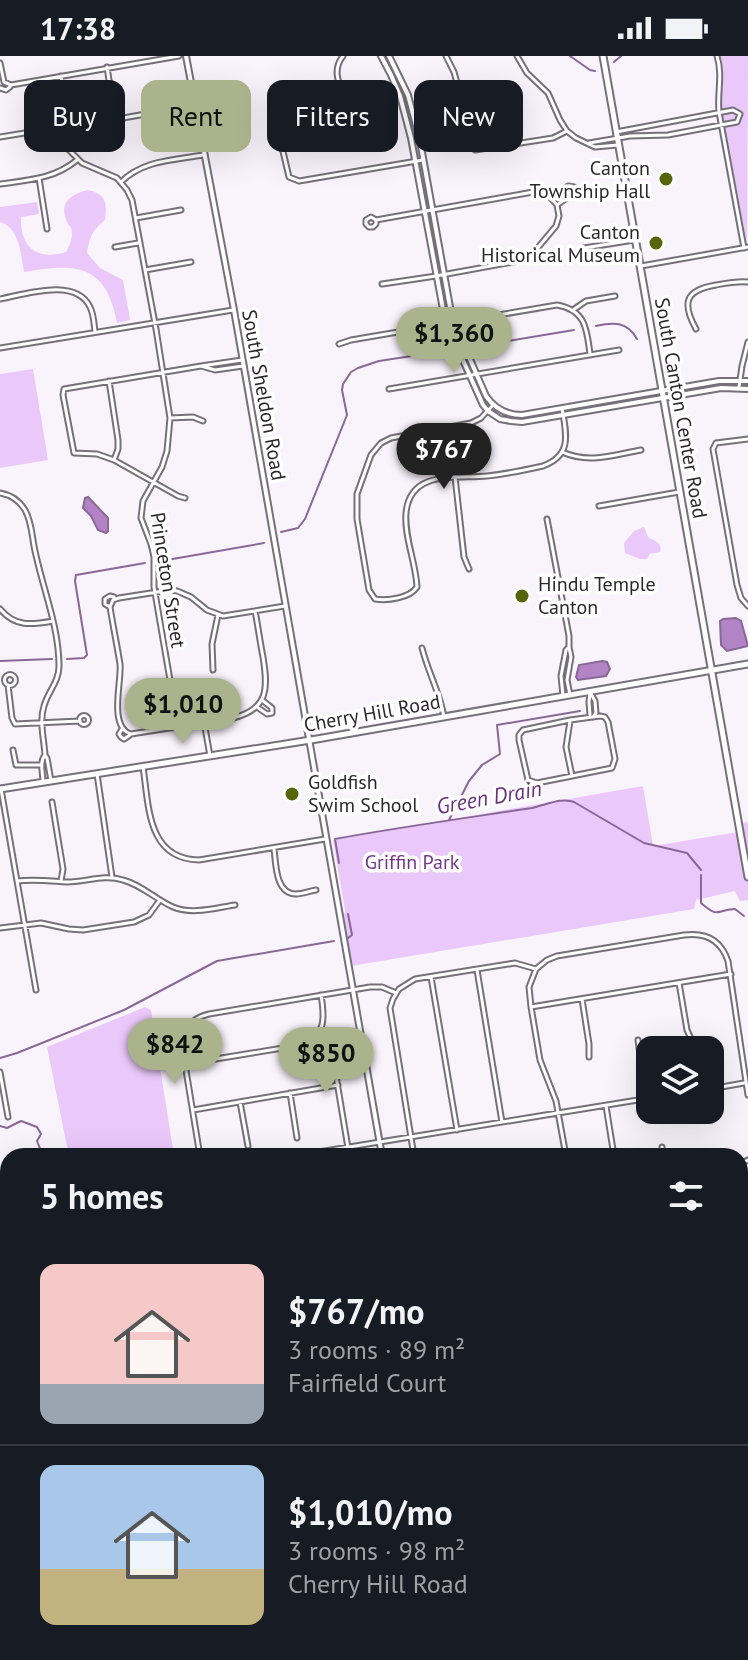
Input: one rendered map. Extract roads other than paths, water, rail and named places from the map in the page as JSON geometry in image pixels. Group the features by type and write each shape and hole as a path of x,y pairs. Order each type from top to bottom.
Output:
{"main road":[{"name":"South Canton Center Road","path":"603,56 748,877"},
{"name":"Cherry Hill Road","path":"1,789 748,664"}],"street":[{"path":"1,83 11,85 179,56"},
{"name":"South Sheldon Road","path":"186,56 234,310 381,1148"},
{"path":"338,80 338,63 343,56"},
{"path":"381,56 407,119 446,324 479,399 488,411 507,421 526,421 628,404 712,382 748,381"},
{"path":"389,56 408,95 414,117 407,119"},
{"path":"446,56 454,72 475,150 553,138 567,131"},
{"path":"517,56 527,73 548,93 567,131 595,147 602,147 617,139 719,112 733,110 740,114 737,122 668,135 617,139"},
{"path":"639,266 746,247 719,112 717,56"},
{"path":"0,63 1,83 6,90 11,85"},
{"path":"107,67 117,118 141,115"},
{"path":"392,77 399,74"},
{"path":"61,76 62,80"},
{"path":"0,137 24,133"},
{"path":"70,152 77,160 121,182 146,165 204,155"},
{"path":"282,152 286,173 295,181 423,160"},
{"path":"421,152 453,322 493,405 510,414 525,414 627,397 739,387 748,389"},
{"path":"0,184 59,173 77,160"},
{"path":"39,178 47,229"},
{"name":"Princeton Street","path":"121,182 131,197 136,218 170,418 167,451 142,505 141,518 152,549 154,592 170,680 174,727"},
{"path":"552,198 568,186 574,187 574,193 557,205"},
{"path":"376,220 533,192 552,198 559,213 558,221 549,235 530,254 514,263 382,284"},
{"path":"136,218 181,210"},
{"path":"584,248 634,240"},
{"path":"115,247 140,242"},
{"path":"145,270 191,262"},
{"path":"696,329 688,310 693,292 701,288 748,282"},
{"path":"0,298 59,289 72,291 82,296 89,305 95,332"},
{"path":"573,310 590,300 615,296"},
{"path":"339,344 553,305 573,310 581,318 586,327 590,354"},
{"path":"0,348 234,310"},
{"path":"739,387 748,342"},
{"path":"389,389 619,350"},
{"path":"185,498 114,460 97,454 75,453 64,389 201,366 215,370 242,363"},
{"path":"109,381 118,440 114,460"},
{"path":"712,382 713,389"},
{"path":"627,397 628,404"},
{"path":"580,404 582,412"},
{"path":"493,405 481,418 471,423 391,438 373,451 360,483 356,505 369,590 375,599 410,595 415,590 417,584 406,520 408,503 415,491 426,482 438,478 488,476 543,466 554,461 562,452 567,437 562,408"},
{"path":"525,414 526,421"},
{"path":"170,418 193,417 203,421"},
{"path":"748,439 716,443 713,449 737,585 748,606"},
{"path":"562,452 585,459 641,450"},
{"path":"455,477 464,557 469,569"},
{"path":"599,506 679,492"},
{"path":"0,493 15,499 27,514 53,621 59,674 45,702 42,723 51,781"},
{"path":"547,519 571,657 567,696"},
{"path":"113,600 170,590 183,592 207,610 228,616 285,606"},
{"path":"110,607 105,604 105,599 110,596 113,600"},
{"path":"113,600 110,607 120,666 117,698 123,730"},
{"path":"0,609 20,624 53,621"},
{"path":"123,730 119,734 126,738 131,734 243,715 257,707 266,689 267,679 255,611"},
{"path":"213,670 212,644 218,615"},
{"path":"422,648 440,696 444,717"},
{"path":"8,685 14,723 17,725 80,721"},
{"path":"590,692 590,714 593,717"},
{"path":"257,707 267,714 272,713 272,708 262,700"},
{"path":"593,717 608,720 614,764 608,770 537,783 530,781 526,776 519,740 524,729 593,717"},
{"path":"570,720 566,747 572,776"},
{"path":"204,722 210,756"},
{"path":"123,730 131,734"},
{"path":"13,750 16,765 42,765"},
{"path":"43,783 42,758 45,755"},
{"path":"143,767 154,829 162,844 186,859 199,860 325,839"},
{"path":"97,774 112,878"},
{"path":"1,789 36,990"},
{"path":"52,802 63,869 61,881"},
{"path":"274,849 283,889 293,894 316,890"},
{"path":"17,881 112,878 135,884 160,900 187,910 235,905"},
{"path":"0,928 41,923 83,930 134,922 149,915 160,900"},
{"path":"565,1148 555,1095 542,1070 529,987 536,969 551,957 689,934 712,939 726,954 731,974 748,1095"},
{"path":"412,1148 391,1018 391,1004 396,993 410,981 431,977 515,963 536,969"},
{"path":"477,970 502,1122"},
{"path":"531,1007 731,974"},
{"path":"431,977 457,1130"},
{"path":"679,983 690,1036"},
{"path":"199,1148 182,1042 195,1019 352,990 377,987 396,993"},
{"path":"185,1064 310,1041 318,1034 324,1017 321,995"},
{"path":"582,999 589,1057"},
{"path":"318,1034 331,1052 348,1148 636,1101"},
{"path":"0,1072 8,1117"},
{"path":"724,1086 747,1082"},
{"path":"193,1110 338,1085"},
{"path":"290,1093 297,1138"},
{"path":"240,1102 248,1146"},
{"path":"606,1106 613,1148"}],"waterway":[{"path":"570,56 595,71"},
{"path":"614,62 621,56"},
{"path":"596,326 619,324 629,329 637,339"},
{"path":"471,347 574,330"},
{"path":"281,532 298,528 305,519 347,415 342,390 351,372 379,361 451,350"},
{"path":"161,561 264,543"},
{"path":"67,659 87,655 76,575 145,563"},
{"path":"0,661 52,659"},
{"path":"449,820 469,781 482,765 500,754 497,725 580,711"},
{"name":"Green Drain","path":"339,863 335,839 532,808 564,800 574,802 644,843 687,853 701,870"},
{"name":"Green Drain","path":"701,875 701,903 711,911 735,909 744,916"},
{"name":"Green Drain","path":"348,914 352,935 348,938"},
{"name":"Green Drain","path":"0,1058 124,1010 217,961 334,941"},
{"path":"0,1126 7,1128 21,1121 37,1127 41,1134 37,1141 40,1148"}],"place":[{"name":"Canton Township Hall","path":"666,179"},
{"name":"Canton Historical Museum","path":"656,243"},
{"name":"Hindu Temple Canton","path":"522,596"},
{"name":"Goldfish Swim School","path":"292,794"}],"park label":[{"name":"Griffin Park","path":"412,862"}]}
